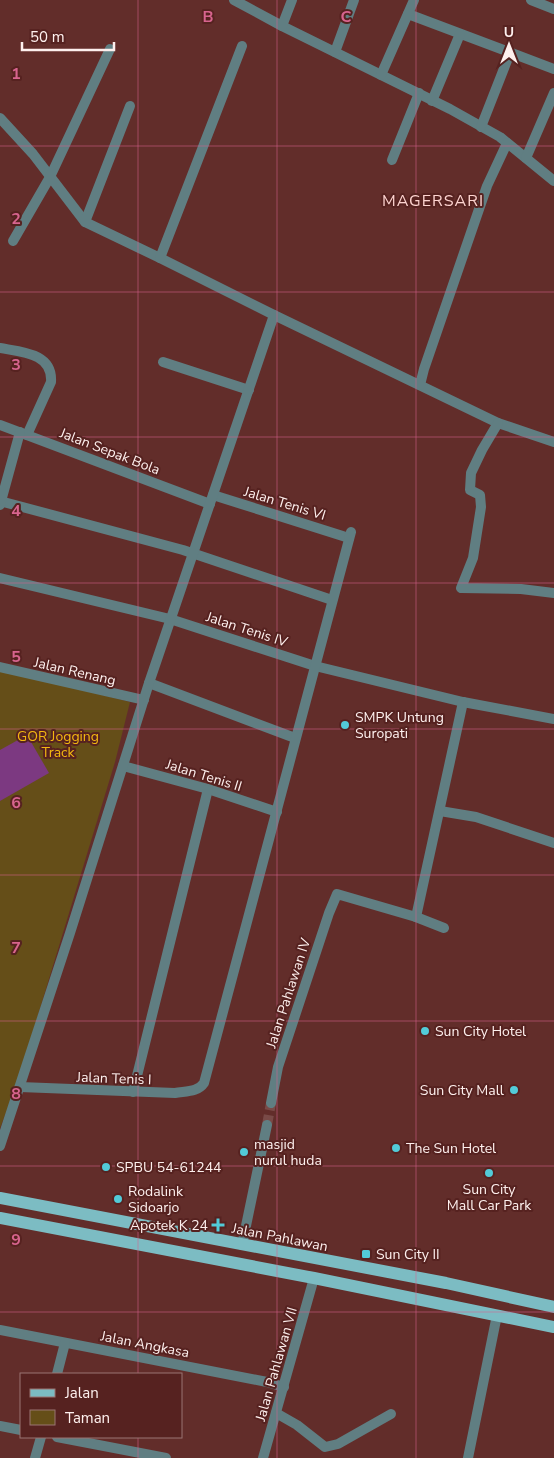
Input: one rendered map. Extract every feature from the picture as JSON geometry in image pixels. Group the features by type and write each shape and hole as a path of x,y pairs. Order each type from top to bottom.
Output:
{"main road":[{"name":"Jalan Pahlawan","path":"0,1198 446,1283 554,1307"},
{"path":"0,1218 314,1278 554,1327"},
{"path":"414,1298 419,1279"},
{"path":"441,1303 446,1283"}],"street":[{"path":"234,0 282,26 450,109 507,143 554,181"},
{"path":"282,26 292,0"},
{"path":"335,52 354,0"},
{"path":"381,75 414,0"},
{"path":"532,0 554,9"},
{"path":"408,14 554,69"},
{"path":"432,101 460,34"},
{"path":"160,258 242,46"},
{"path":"13,241 50,177 110,49"},
{"path":"481,127 510,53"},
{"path":"392,160 419,93"},
{"path":"526,158 554,94"},
{"path":"84,222 130,106"},
{"path":"0,118 33,154 84,222 498,423 554,442"},
{"path":"420,385 487,186 507,143"},
{"path":"0,1146 170,619 274,315"},
{"path":"0,348 42,359 49,365 52,374 51,382 23,433 0,502 192,553 332,600 277,812"},
{"path":"163,362 249,390"},
{"path":"498,423 471,473 470,490 480,495 481,507 473,558 461,588 521,589 554,593"},
{"name":"Jalan Sepak Bola","path":"0,426 212,500"},
{"name":"Jalan Tenis VI","path":"212,500 350,535 332,600"},
{"name":"Jalan Tenis IV","path":"0,578 170,619 315,666 463,702 554,719"},
{"name":"Jalan Renang","path":"0,667 144,700"},
{"path":"149,683 296,738"},
{"path":"444,928 416,917 463,702"},
{"name":"Jalan Tenis II","path":"123,766 208,789 277,812"},
{"path":"133,1092 208,789"},
{"path":"440,811 476,817 554,843"},
{"name":"Jalan Tenis I","path":"20,1087 175,1093 195,1090 201,1087 204,1082 277,812"},
{"name":"Jalan Pahlawan IV","path":"271,1103 278,1067 337,894 416,917"},
{"path":"242,1245 267,1126"},
{"name":"Jalan Pahlawan VII","path":"264,1458 314,1278"},
{"path":"468,1458 497,1315"},
{"name":"Jalan Angkasa","path":"0,1330 267,1382 284,1387"},
{"path":"57,1373 65,1343"},
{"path":"276,1413 298,1424 325,1446 338,1444 391,1414"},
{"path":"0,1426 20,1430"},
{"path":"35,1458 41,1438"},
{"path":"62,1438 166,1458"}],"green space":[{"name":"GOR Jogging Track","path":"0,669 130,702 115,762 17,1084 0,1128"}],"shaded area":[{"path":"27,735 49,773 0,801 0,750"}],"tunnel":[{"path":"267,1125 271,1103"}],"place":[{"name":"SMPK Untung Suropati","path":"345,725"},
{"name":"Sun City Hotel","path":"425,1031"},
{"name":"Sun City Mall","path":"514,1090"},
{"name":"The Sun Hotel","path":"396,1148"},
{"name":"masjid nurul huda","path":"244,1152"},
{"name":"SPBU 54-61244","path":"106,1167"},
{"name":"Sun City Mall Car Park","path":"489,1173"},
{"name":"Rodalink Sidoarjo","path":"118,1199"},
{"name":"Apotek K 24","path":"218,1225"},
{"name":"Sun City II","path":"366,1254"}],"district":[{"name":"MAGERSARI","path":"433,200"}]}
